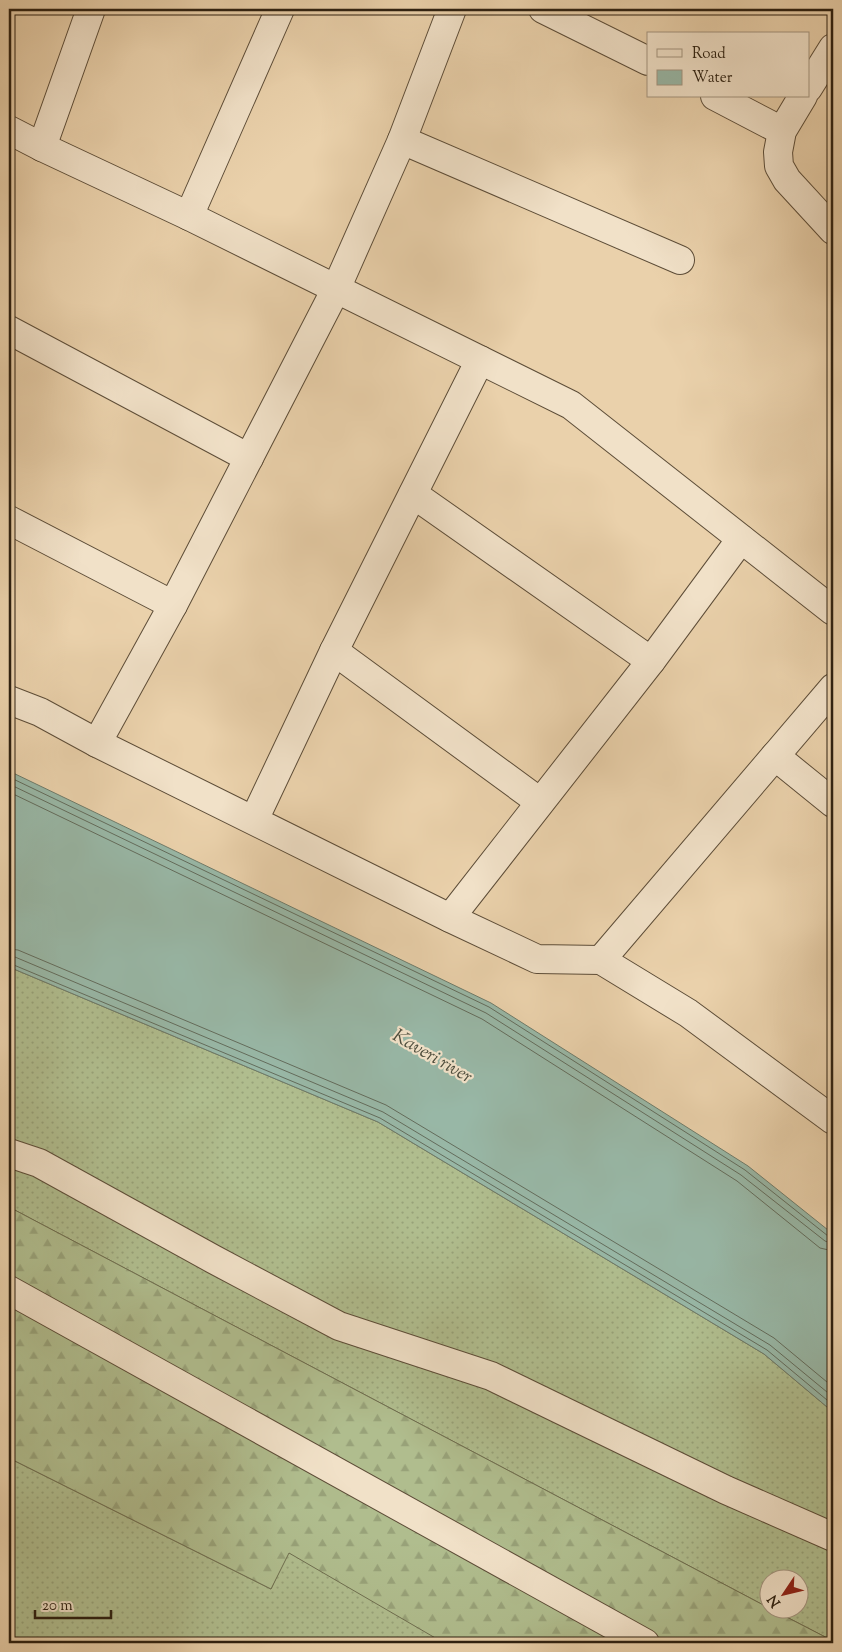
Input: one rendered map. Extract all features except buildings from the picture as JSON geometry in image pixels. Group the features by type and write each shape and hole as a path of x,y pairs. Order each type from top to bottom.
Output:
{"street":[{"path":"42,147 91,9"},
{"path":"189,216 280,9"},
{"path":"97,743 173,605 336,289 402,140 428,67 452,9"},
{"path":"543,9 647,61"},
{"path":"810,85 833,48"},
{"path":"719,98 782,131"},
{"path":"802,98 782,131 778,152 779,166 787,180 833,230"},
{"path":"9,130 189,216 571,405 833,611"},
{"path":"402,140 680,260"},
{"path":"9,330 249,458"},
{"path":"254,820 334,652 480,360"},
{"path":"413,494 651,661"},
{"path":"9,520 173,605"},
{"path":"450,918 651,661 741,539"},
{"path":"334,652 540,802"},
{"path":"601,960 833,688"},
{"path":"9,700 40,712 97,743 450,918 537,959 601,960 688,1013 833,1120"},
{"path":"775,756 833,803"},
{"path":"9,1153 39,1163 339,1326 490,1376 726,1490 833,1537"},
{"path":"9,1290 645,1643"}],"green space":[{"path":"9,967 378,1122 764,1354 833,1412 833,1641 792,1620 810,1620 810,1570 760,1570 760,1603 9,1207"},
{"path":"9,1207 760,1603 760,1620 792,1620 833,1641 833,1643 444,1643 289,1553 271,1589 9,1458"},
{"path":"9,1458 271,1589 288,1552 456,1643 9,1643"}],"water":[{"name":"Kaveri river","path":"9,771 491,1003 748,1166 833,1234 833,1412 764,1354 378,1122 9,967"}]}
